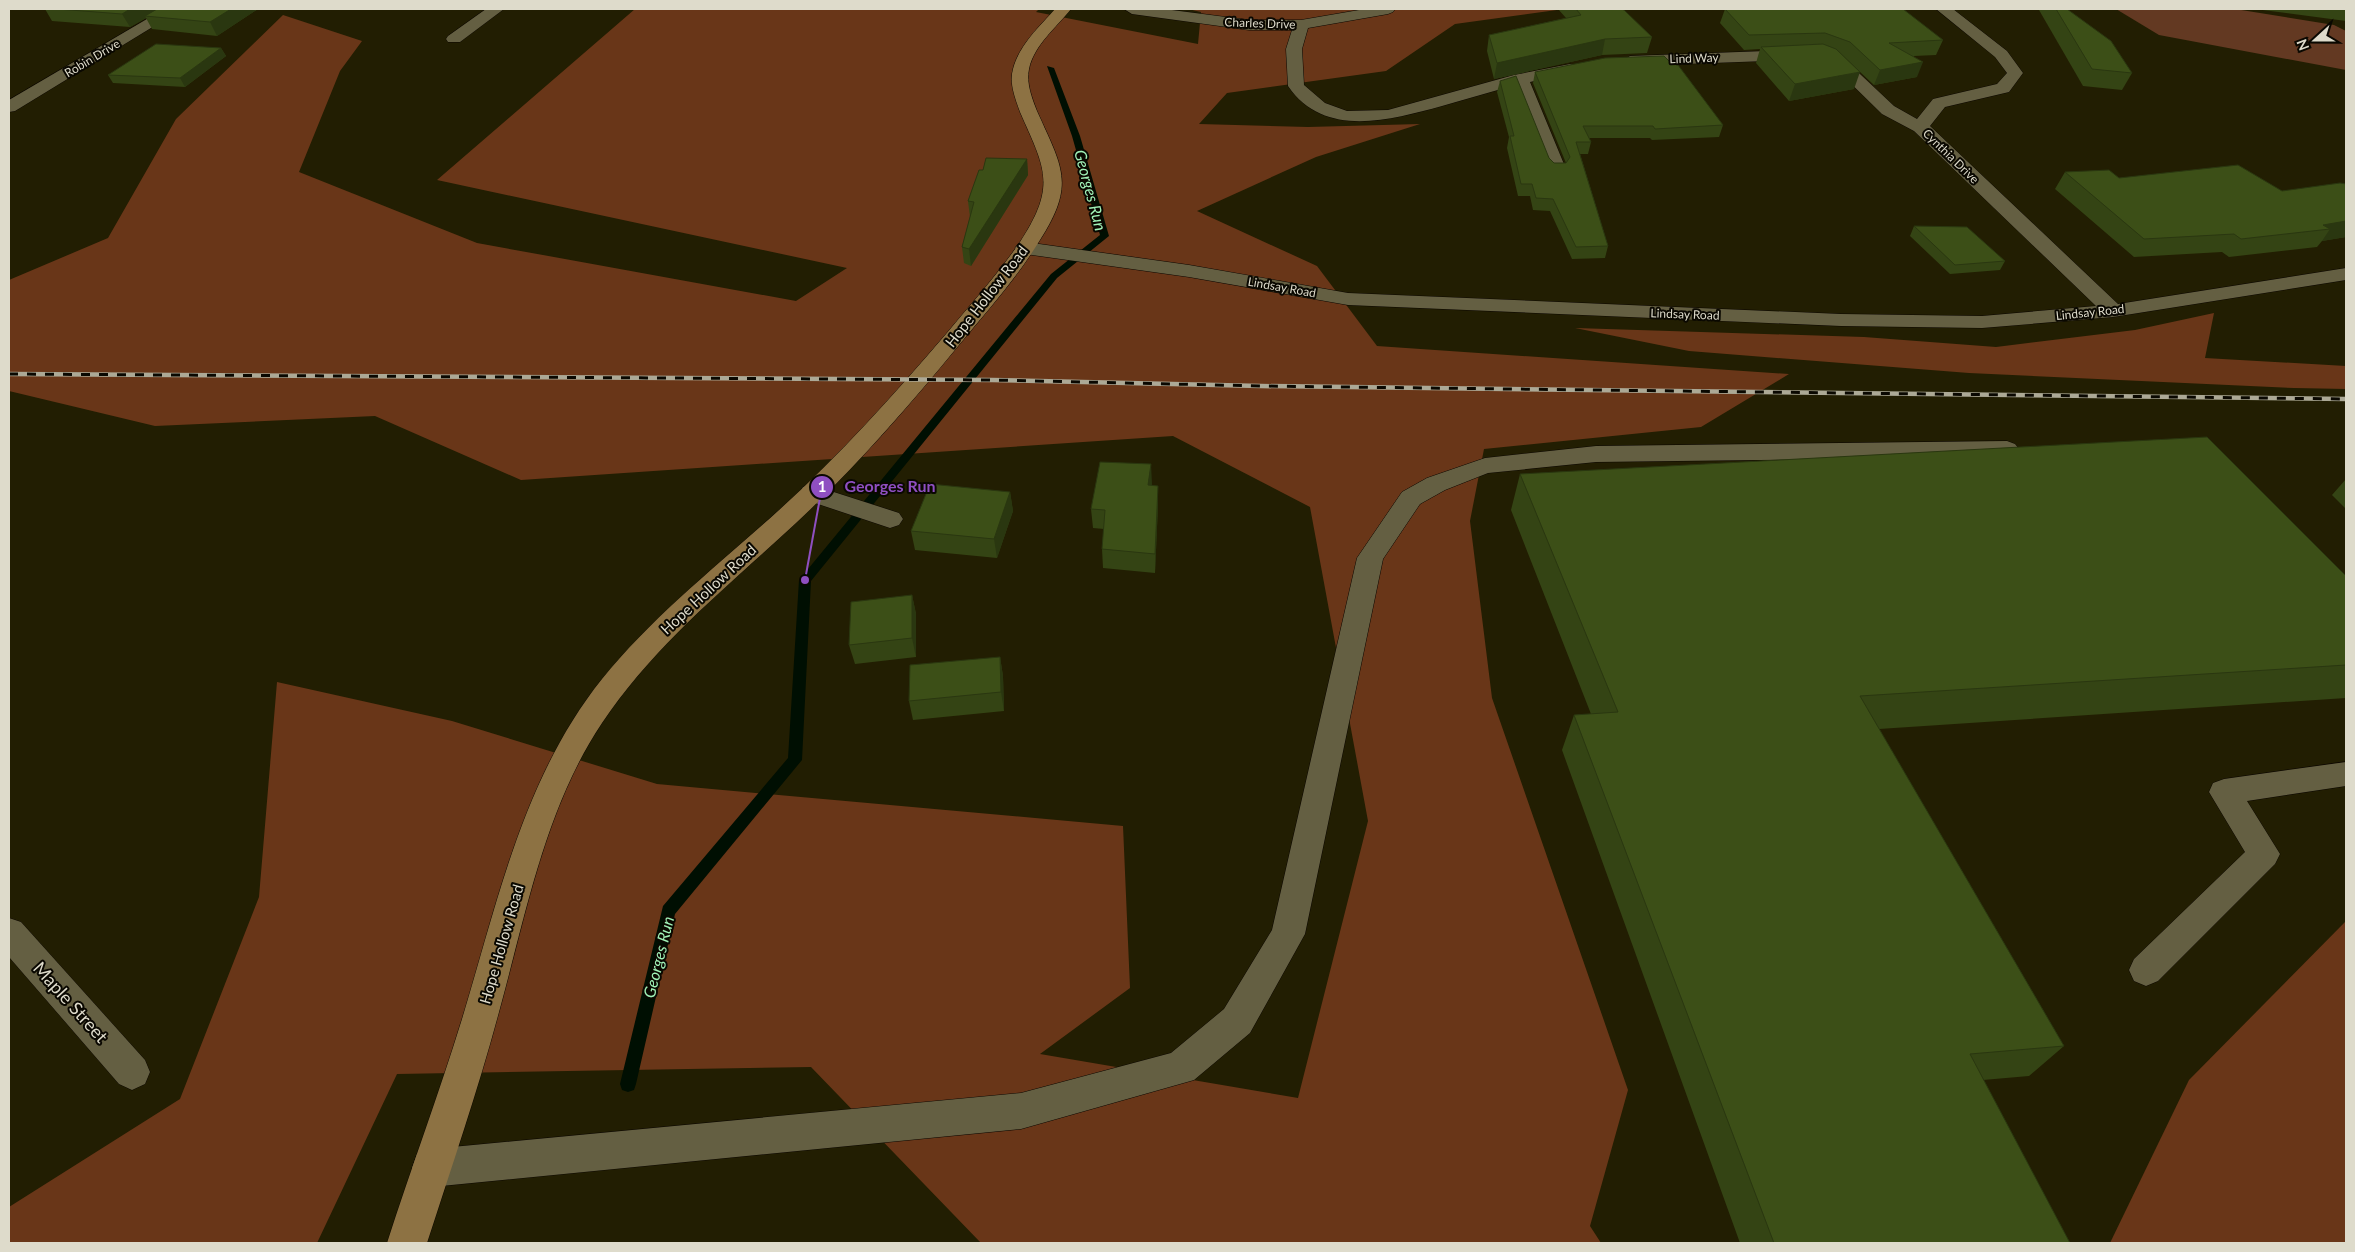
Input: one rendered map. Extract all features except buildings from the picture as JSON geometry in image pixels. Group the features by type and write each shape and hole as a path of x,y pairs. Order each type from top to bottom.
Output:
{"main road":[{"name":"Hope Hollow Road","path":"407,1243 460,1083 533,836 552,786 570,750 591,715 644,649 840,468 917,382 1025,248 1049,208 1055,177 1052,161 1022,91 1020,72 1028,53 1063,9"}],"street":[{"name":"Robin Drive","path":"9,107 174,9"},
{"path":"454,39 496,9"},
{"name":"Charles Drive","path":"1132,9 1250,24 1301,25 1388,9"},
{"name":"Cynthia Drive","path":"1944,9 2001,54 2015,73 2003,88 1939,103 1920,127 2113,311"},
{"path":"1301,25 1294,49 1296,86 1319,108 1345,116 1389,115 1520,79 1583,66"},
{"name":"Lind Way","path":"1611,62 1818,54 1837,61 1888,110 1920,127"},
{"path":"1520,79 1528,94 1557,169"},
{"name":"Lindsay Road","path":"1025,248 1189,271 1348,299 1831,320 1982,322 2113,311 2346,274"},
{"path":"431,1168 1021,1111 1181,1068 1237,1021 1288,934 1370,558 1411,498 1436,484 1486,466 1596,454 2035,449"},
{"path":"812,493 890,519"},
{"path":"2146,970 2264,854 2224,792 2346,774"},
{"name":"Maple Street","path":"9,933 132,1072"}],"shaded area":[{"path":"635,9 1039,9 1036,12 1198,44 1201,12 1188,9 1564,9 1455,24 1386,71 1227,93 1199,124 1308,127 1420,124 1316,157 1197,211 1317,266 1377,346 1789,374 1701,427 1484,449 1470,521 1492,698 1628,1090 1590,1226 1601,1243 981,1243 811,1067 397,1074 317,1243 9,1243 9,1207 180,1099 259,897 277,682 452,721 657,784 1123,826 1130,988 1040,1054 1298,1098 1368,821 1310,507 1173,436 521,480 375,416 155,426 9,391 9,280 108,238 176,119 283,15 362,41 340,71 299,172 477,243 796,301 847,268 437,180"},
{"path":"2116,9 2235,9 2334,25 2346,31 2346,70 2159,35"},
{"path":"2214,313 2205,358 2346,366 2346,389 1969,373 1689,351 1575,328 1864,337 1996,347 2135,330"},
{"path":"2346,921 2346,1243 2110,1243 2189,1080"}],"waterway":[{"name":"Georges Run","path":"628,1084 668,911 795,760 805,580 1054,276 1105,236 1076,136 1050,68"}],"railway":[{"path":"9,374 992,380 1261,386 2346,399"}],"place":[{"name":"Georges Run","path":"805,580"}]}
